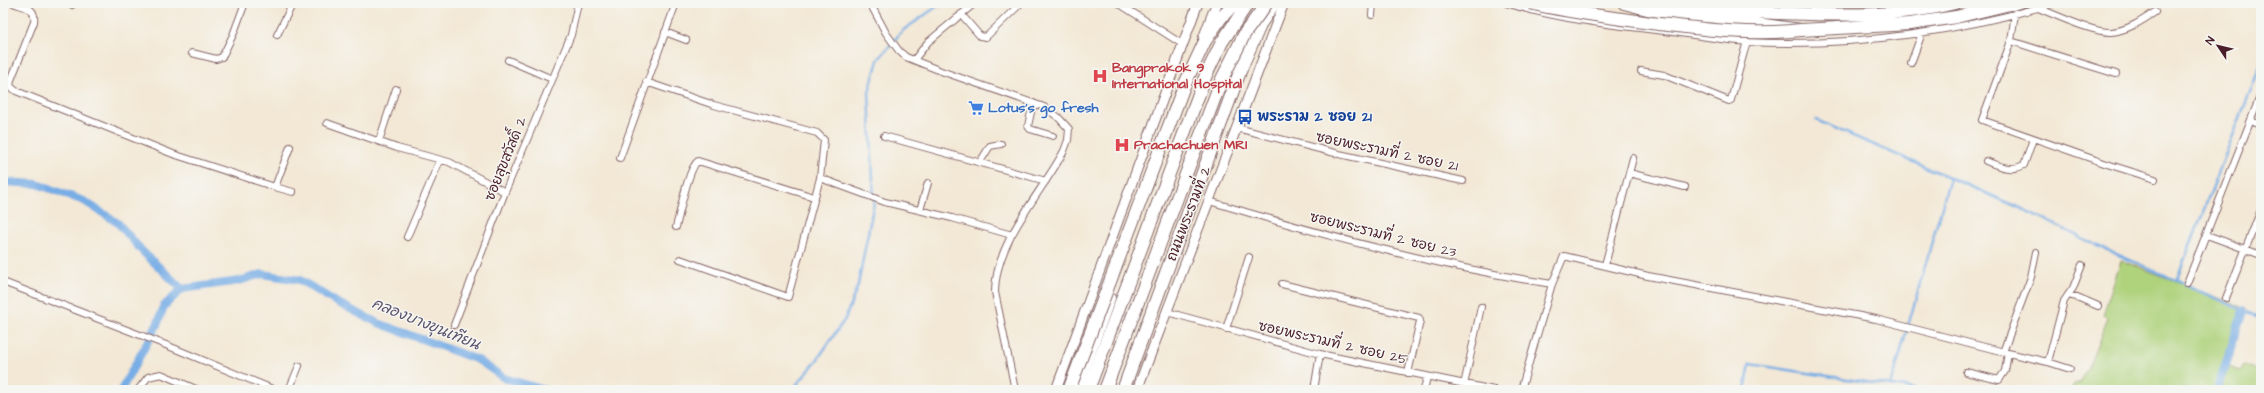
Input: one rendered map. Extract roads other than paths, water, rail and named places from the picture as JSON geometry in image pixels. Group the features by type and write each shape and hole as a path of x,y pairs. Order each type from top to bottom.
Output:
{"highway":[{"path":"1069,390 1191,69 1213,29 1235,3"},
{"path":"1087,390 1157,186 1212,45 1239,3"},
{"path":"1087,390 1206,75 1222,42 1248,3"},
{"path":"1109,390 1181,194 1234,56 1255,19 1267,3"},
{"path":"1105,390 1218,88 1237,47 1267,3"},
{"path":"1123,390 1242,66 1258,29 1274,3"},
{"path":"1530,3 1590,16 1698,29 1772,33 1917,24 2015,8"},
{"path":"1624,3 1651,10 1801,30"},
{"path":"1676,3 1702,9 1829,15 1880,13 1955,3"},
{"path":"1717,3 1747,12"}],"main road":[{"path":"1056,390 1198,3"},
{"path":"1077,390 1150,179 1217,3"},
{"name":"ถนนพระรามที่ 2","path":"1117,390 1240,68 1262,3"},
{"name":"ถนนพระรามที่ 2","path":"1137,390 1284,3"}],"street":[{"path":"13,3 33,10 35,14 34,22 11,80 10,86 13,90 173,154 293,192"},
{"path":"192,53 216,59 224,55 246,3"},
{"path":"277,34 293,3"},
{"name":"ซอยสุขสวัสดิ์ 2","path":"454,325 505,192 571,35 578,3"},
{"path":"620,158 646,82 676,3"},
{"path":"870,3 886,33 899,51 914,60 1033,103 1058,117 1069,129 1068,140 1064,151 1012,235 998,267 995,292 1015,390"},
{"path":"914,60 928,42 975,3"},
{"path":"1118,3 1182,44"},
{"path":"1372,15 1373,3"},
{"path":"1506,3 1539,13 1575,19 1747,42 1860,39 1922,33 2015,8 2038,8 2055,3"},
{"path":"1546,3 1683,24 1802,35 1900,29 1971,16 2026,3"},
{"path":"1806,3 1873,3"},
{"path":"961,14 980,36 986,37 1019,5"},
{"path":"2015,8 2011,41 1982,120 2032,139 2156,179"},
{"path":"2038,8 2100,30 2112,32 2141,22 2155,12"},
{"path":"665,32 686,40"},
{"path":"1911,63 1922,33"},
{"path":"2011,41 2116,74"},
{"path":"1641,70 1664,75 1729,101 1731,100 1747,42"},
{"path":"508,60 552,79"},
{"path":"646,82 714,105 821,136 824,140 820,178 788,297 680,259"},
{"path":"379,141 396,89"},
{"path":"2187,283 2261,94"},
{"path":"1033,103 1028,126 1030,129 1053,136"},
{"path":"2251,121 2261,125"},
{"path":"327,123 379,141 449,162 505,192"},
{"name":"ซอยพระรามที่ 2 ซอย 21","path":"1237,128 1339,154 1463,181"},
{"path":"884,136 980,162 1046,182"},
{"path":"1986,161 2005,168 2019,168 2024,165 2032,139"},
{"path":"980,162 990,146 1001,144"},
{"path":"275,187 290,147"},
{"path":"1605,265 1633,158"},
{"path":"407,237 440,160"},
{"path":"676,227 689,178 694,165 698,161 814,197"},
{"path":"1629,173 1685,187"},
{"path":"820,178 870,197 1012,235"},
{"path":"920,210 928,183"},
{"name":"ซอยพระรามที่ 2 ซอย 23","path":"1209,201 1292,226 1378,248 1488,273 1552,284"},
{"path":"2226,298 2261,210"},
{"path":"2207,235 2261,256"},
{"path":"1966,372 1999,380 2005,372 2005,353 2031,277 2036,252"},
{"path":"1521,390 1552,284 1564,256 1648,276 1787,301 1901,326 2005,353 2048,362 2070,370"},
{"path":"1226,330 1250,257"},
{"path":"2048,362 2064,301 2079,276 2082,265"},
{"path":"3,282 126,329 274,390"},
{"path":"1282,284 1419,318 1420,321 1408,373"},
{"path":"2068,295 2077,297 2098,306"},
{"path":"1464,385 1481,307"},
{"name":"ซอยพระรามที่ 2 ซอย 25","path":"1167,312 1226,330 1320,354 1494,390"},
{"path":"1314,390 1320,354"},
{"path":"289,390 299,366"},
{"path":"138,390 148,377 155,374 170,377 196,390"},
{"path":"1424,390 1427,377"}],"waterway":[{"path":"792,390 815,363 845,319 858,285 874,202 869,92 878,60 902,31 942,3"},
{"path":"2176,281 2261,64"},
{"path":"1816,120 2025,210 2096,245 2261,318"},
{"path":"1891,386 1950,178"},
{"name":"คลองบางขุนเทียน","path":"3,182 37,184 84,201 118,223 142,251 182,289"},
{"name":"คลองบางขุนเทียน","path":"121,390 157,325 164,306 182,289 239,281 262,274 300,280 336,302 378,323 478,360 504,378 545,390"},
{"path":"2217,390 2243,311"},
{"path":"1745,390 1750,364 1918,390"}],"place":[{"name":"Bangprakok 9 International Hospital","path":"1100,76"},
{"name":"Lotus's go fresh","path":"976,108"},
{"name":"พระราม 2 ซอย 21","path":"1245,117"},
{"name":"Prachachuen MRI","path":"1122,145"}]}
